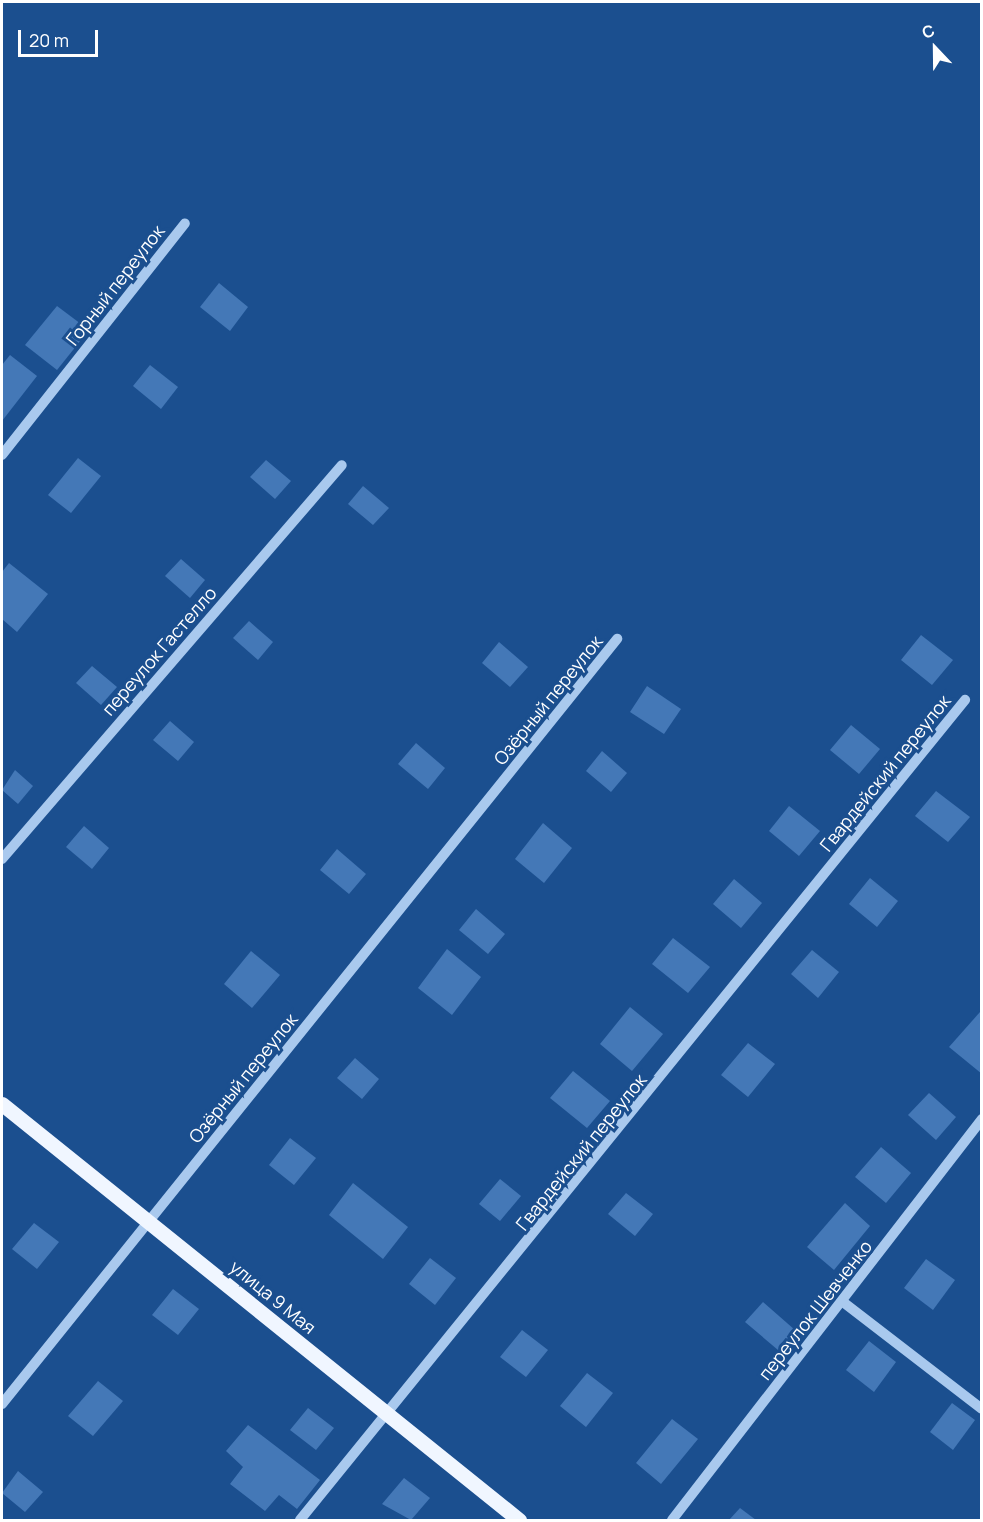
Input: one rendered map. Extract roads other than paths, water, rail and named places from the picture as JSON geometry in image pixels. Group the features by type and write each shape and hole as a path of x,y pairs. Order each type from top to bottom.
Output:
{"main road":[{"name":"улица 9 Мая","path":"2,1104 519,1521"}],"street":[{"name":"Горный переулок","path":"2,453 185,224 2,453"},
{"name":"переулок Гастелло","path":"2,859 342,465"},
{"name":"Озёрный переулок","path":"617,639 2,1403 147,1220 617,639"},
{"name":"Гвардейский переулок","path":"305,1521 965,700"},
{"name":"Гвардейский переулок","path":"300,1521 958,710"},
{"name":"переулок Шевченко","path":"672,1521 843,1302 981,1119"},
{"path":"843,1302 981,1409"}]}
